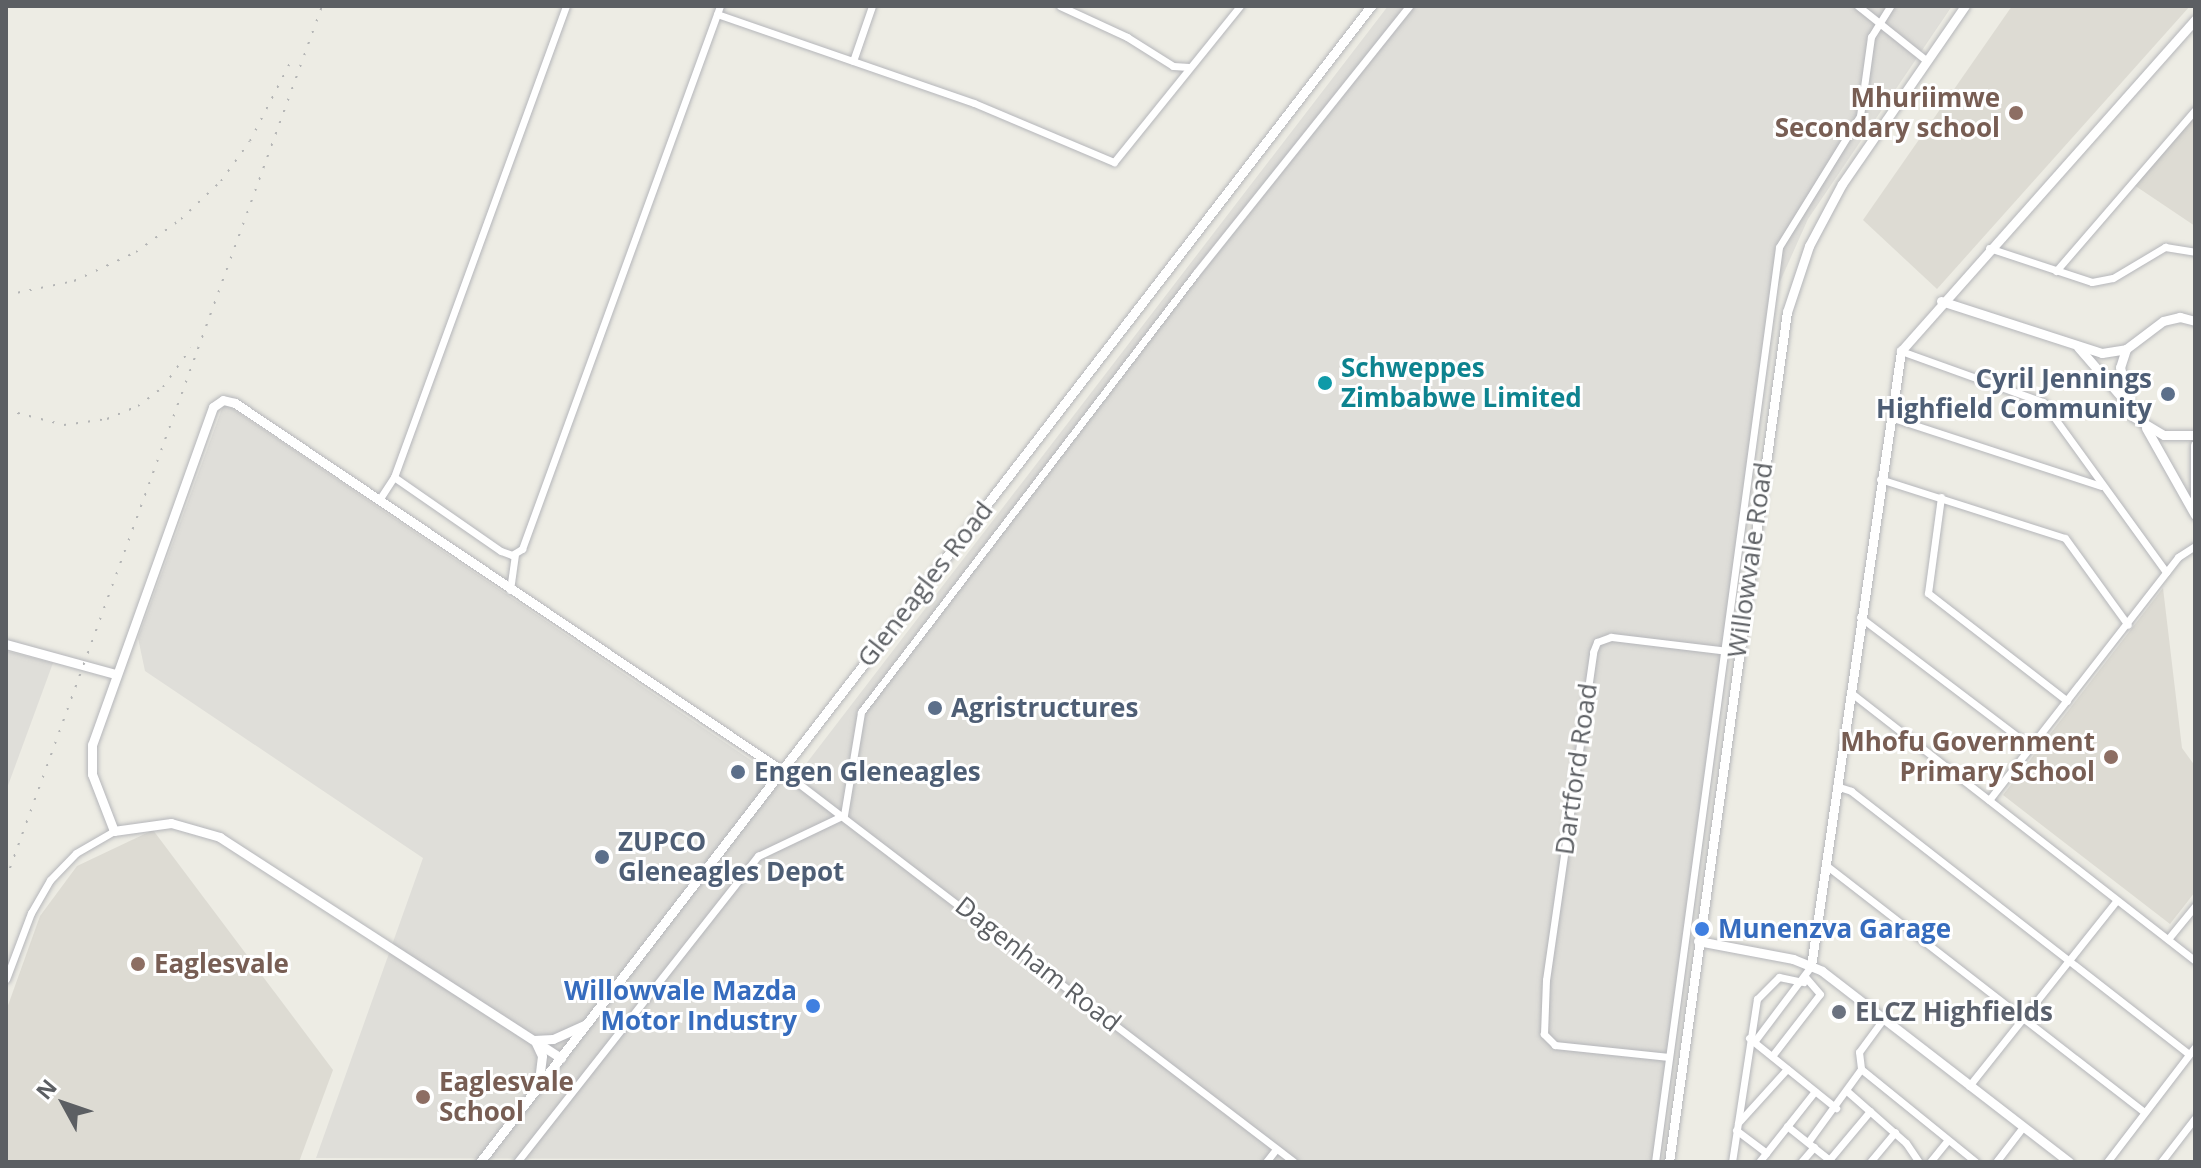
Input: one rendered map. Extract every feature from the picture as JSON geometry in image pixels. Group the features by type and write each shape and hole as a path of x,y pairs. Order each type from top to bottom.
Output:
{"street":[{"path":"379,500 394,477 566,6"},
{"path":"853,61 872,6"},
{"path":"1060,6 1127,37 1173,66 1189,67"},
{"path":"510,590 515,554 525,541 719,10 974,103 1114,162 1240,6"},
{"name":"Gleneagles Road","path":"480,1162 1371,6"},
{"path":"517,1162 758,856 844,815 861,712 1196,273 1409,6"},
{"path":"1858,6 1927,61"},
{"path":"1655,1162 1779,247 1860,116 1868,51 1878,22 1890,6"},
{"name":"Willowvale Road","path":"1669,1162 1779,352 1796,279 1842,184 1965,6"},
{"path":"1751,1040 1804,980 1811,966 1901,351 1988,248 2195,20"},
{"path":"2056,271 2195,110"},
{"path":"1988,248 2056,271 2102,281 2165,247 2195,252"},
{"path":"1941,301 2102,353 2126,349 2163,321 2180,317 2195,321"},
{"path":"2075,344 2146,428 2195,515"},
{"path":"2125,402 2120,367 2126,349"},
{"path":"1901,351 2036,397 2166,572"},
{"path":"114,831 90,759 115,674 210,412 219,401 235,403 781,770"},
{"path":"1890,417 2101,486"},
{"path":"2146,428 2164,435 2195,435"},
{"path":"2195,445 2195,499"},
{"path":"394,477 501,551 515,554"},
{"path":"1880,479 2065,538 2128,625"},
{"path":"1941,497 1928,593 2067,701"},
{"path":"1989,800 2128,625 2166,572 2195,546"},
{"path":"1860,617 2031,747"},
{"name":"Dartford Road","path":"1669,1057 1555,1045 1546,1039 1546,980 1594,646 1602,638 1624,637 1737,652"},
{"path":"6,644 115,674"},
{"path":"1850,692 2195,961"},
{"name":"Dagenham Road","path":"781,770 844,815 1294,1162"},
{"path":"1836,786 1851,791 2068,959 2192,1050 2107,1162"},
{"path":"6,979 31,913 50,880 76,853 114,831 171,823 220,837 561,1058"},
{"path":"1827,866 2144,1112"},
{"path":"1969,1086 2116,901"},
{"path":"2168,939 2195,906"},
{"path":"1698,941 1811,966 1884,1018 2069,1162"},
{"path":"1732,1162 1757,999 1779,977 1804,980 1820,994 1772,1056"},
{"path":"1801,1162 1848,1092 1861,1069 1859,1052 1884,1018"},
{"path":"534,1040 553,1039 586,1024"},
{"path":"534,1040 542,1056 538,1087"},
{"path":"1751,1040 1836,1108"},
{"path":"1736,1127 1787,1069"},
{"path":"1861,1069 1976,1162"},
{"path":"1759,1162 1815,1091"},
{"path":"1848,1092 1895,1132 1917,1161"},
{"path":"1787,1126 1831,1161 1870,1111"},
{"path":"2161,1162 2195,1118"},
{"path":"1736,1127 1766,1153"},
{"path":"1996,1162 2023,1127"},
{"path":"1870,1162 1895,1132"},
{"path":"1930,1162 1947,1141"},
{"path":"1266,1162 1276,1149"}],"shaded area":[{"path":"1388,6 1952,6 1808,219 1778,286 1660,1162 316,1158 423,858 145,671 138,638 224,403 789,786"},
{"name":"Mhuriimwe Secondary school","path":"2012,6 2190,6 1937,289 1863,220"},
{"path":"2195,117 2195,226 2134,185"},
{"name":"Mhofu Government Primary School","path":"2163,588 2182,748 2195,766 2195,892 2170,924 2003,795"},
{"path":"6,651 53,663 6,791"},
{"name":"Eaglesvale","path":"153,830 333,1070 299,1162 6,1162 6,1011 40,916 77,866"}],"railway":[{"path":"6,879 322,6"},
{"path":"6,295 74,281 136,252 181,219 221,181 250,141 292,59"},
{"path":"6,410 64,425 107,419 138,406 163,387 191,348"}],"place":[{"name":"Mhuriimwe Secondary school","path":"2016,113"},
{"name":"Schweppes Zimbabwe Limited","path":"1325,383"},
{"name":"Cyril Jennings Highfield Community","path":"2168,394"},
{"name":"Agristructures","path":"935,708"},
{"name":"Mhofu Government Primary School","path":"2111,757"},
{"name":"Engen Gleneagles","path":"738,772"},
{"name":"ZUPCO Gleneagles Depot","path":"602,857"},
{"name":"Munenzva Garage","path":"1702,929"},
{"name":"Eaglesvale","path":"138,964"},
{"name":"Willowvale Mazda Motor Industry","path":"813,1006"},
{"name":"ELCZ Highfields","path":"1839,1012"},
{"name":"Eaglesvale School","path":"423,1097"}]}
